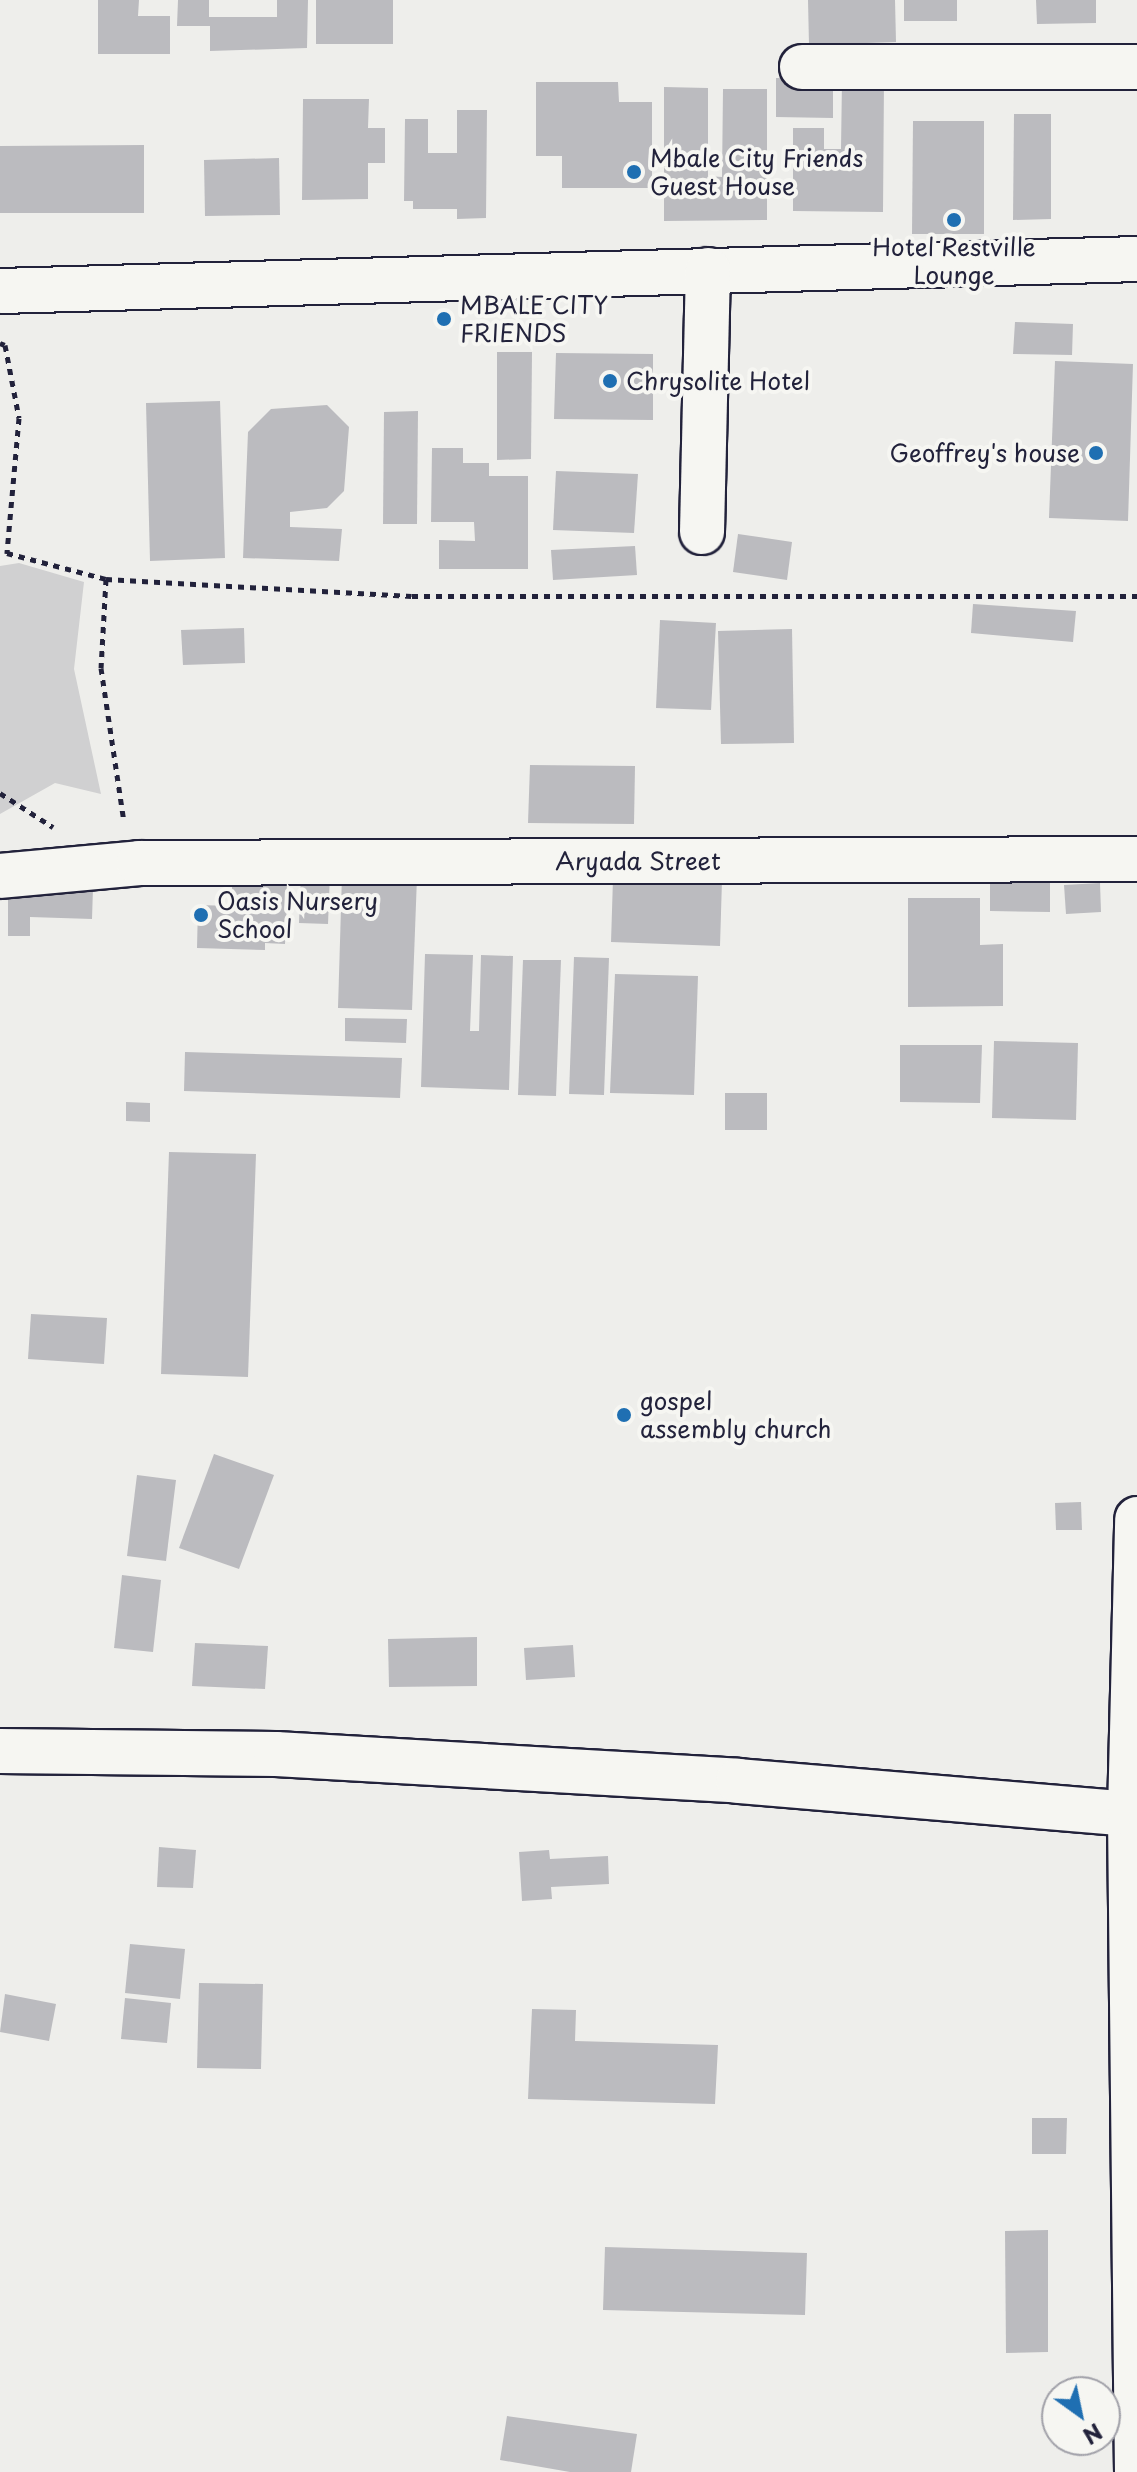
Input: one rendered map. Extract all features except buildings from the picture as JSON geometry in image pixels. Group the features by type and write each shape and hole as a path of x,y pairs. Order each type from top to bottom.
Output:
{"street":[{"path":"802,67 1137,67"},
{"path":"0,291 1137,259"},
{"path":"702,532 708,270"},
{"name":"Aryada Street","path":"0,876 139,863 1137,859"},
{"path":"1137,1519 1130,1814 1137,2472"},
{"path":"0,1751 291,1755 738,1781 1130,1814"}],"path":[{"path":"0,343 5,345 19,418 7,553 106,579 412,596 1137,596"},
{"path":"106,579 101,668 120,809 139,863"}],"shaded area":[{"path":"19,563 84,582 74,669 101,794 55,783 0,814 0,566"}],"place":[{"name":"Mbale City Friends Guest House","path":"634,172"},
{"name":"Hotel Restville Lounge","path":"954,220"},
{"name":"MBALE CITY FRIENDS","path":"444,319"},
{"name":"Chrysolite Hotel","path":"610,381"},
{"name":"Geoffrey's house","path":"1096,453"},
{"name":"Oasis Nursery School","path":"201,915"},
{"name":"gospel assembly church","path":"624,1415"}]}
